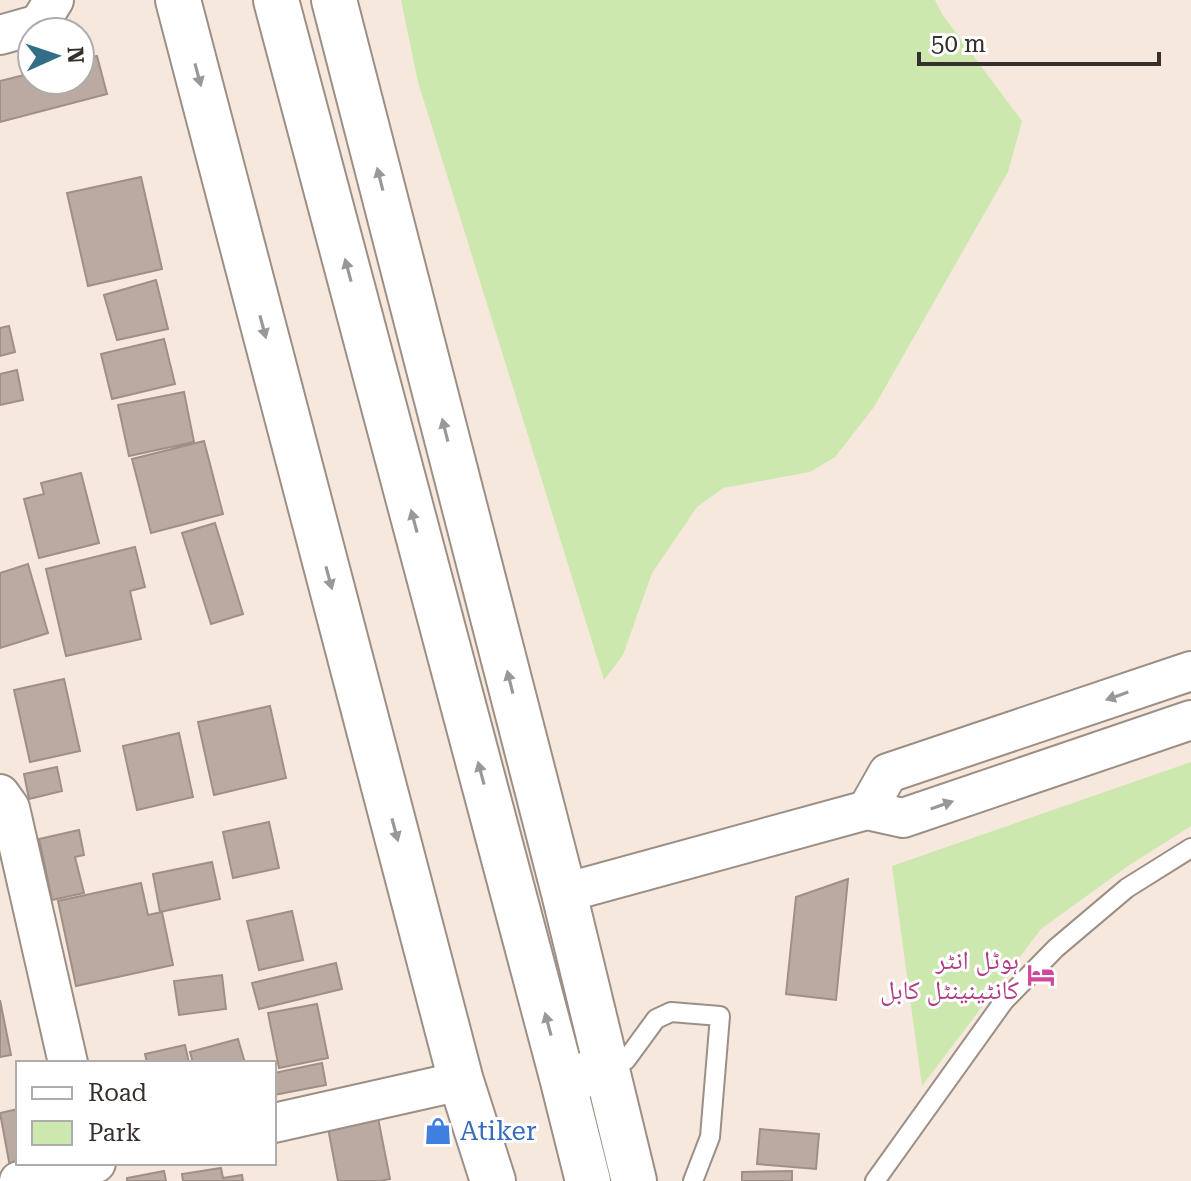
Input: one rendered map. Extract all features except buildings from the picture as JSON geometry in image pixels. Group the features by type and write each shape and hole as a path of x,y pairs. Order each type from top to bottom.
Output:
{"main road":[{"path":"178,0 461,1081 493,1181"},
{"path":"276,0 588,1181"},
{"path":"334,0 564,893 634,1181"},
{"path":"563,1081 606,1069"}],"street":[{"path":"0,35 39,24 54,0"},
{"path":"867,810 888,773 1191,671"},
{"path":"564,893 867,810 903,818 1191,720"},
{"path":"0,794 10,808 68,1061"},
{"path":"276,1123 461,1081"},
{"path":"19,1181 94,1168"}],"lane":[{"path":"875,1181 1004,1001 1056,948 1127,888 1191,848"},
{"path":"606,1069 626,1060 656,1019 671,1012 720,1016 710,1137 693,1181"}],"green space":[{"path":"401,0 935,0 942,14 1022,121 1008,172 874,407 835,457 810,472 723,488 697,507 652,573 623,655 604,680 418,82"},
{"path":"1191,762 1191,826 1128,866 1041,929 922,1086 892,866"}],"place":[{"name":"ہوٹل انٹر کانٹینینٹل کابل","path":"1041,975"},
{"name":"Atiker","path":"438,1131"}]}
